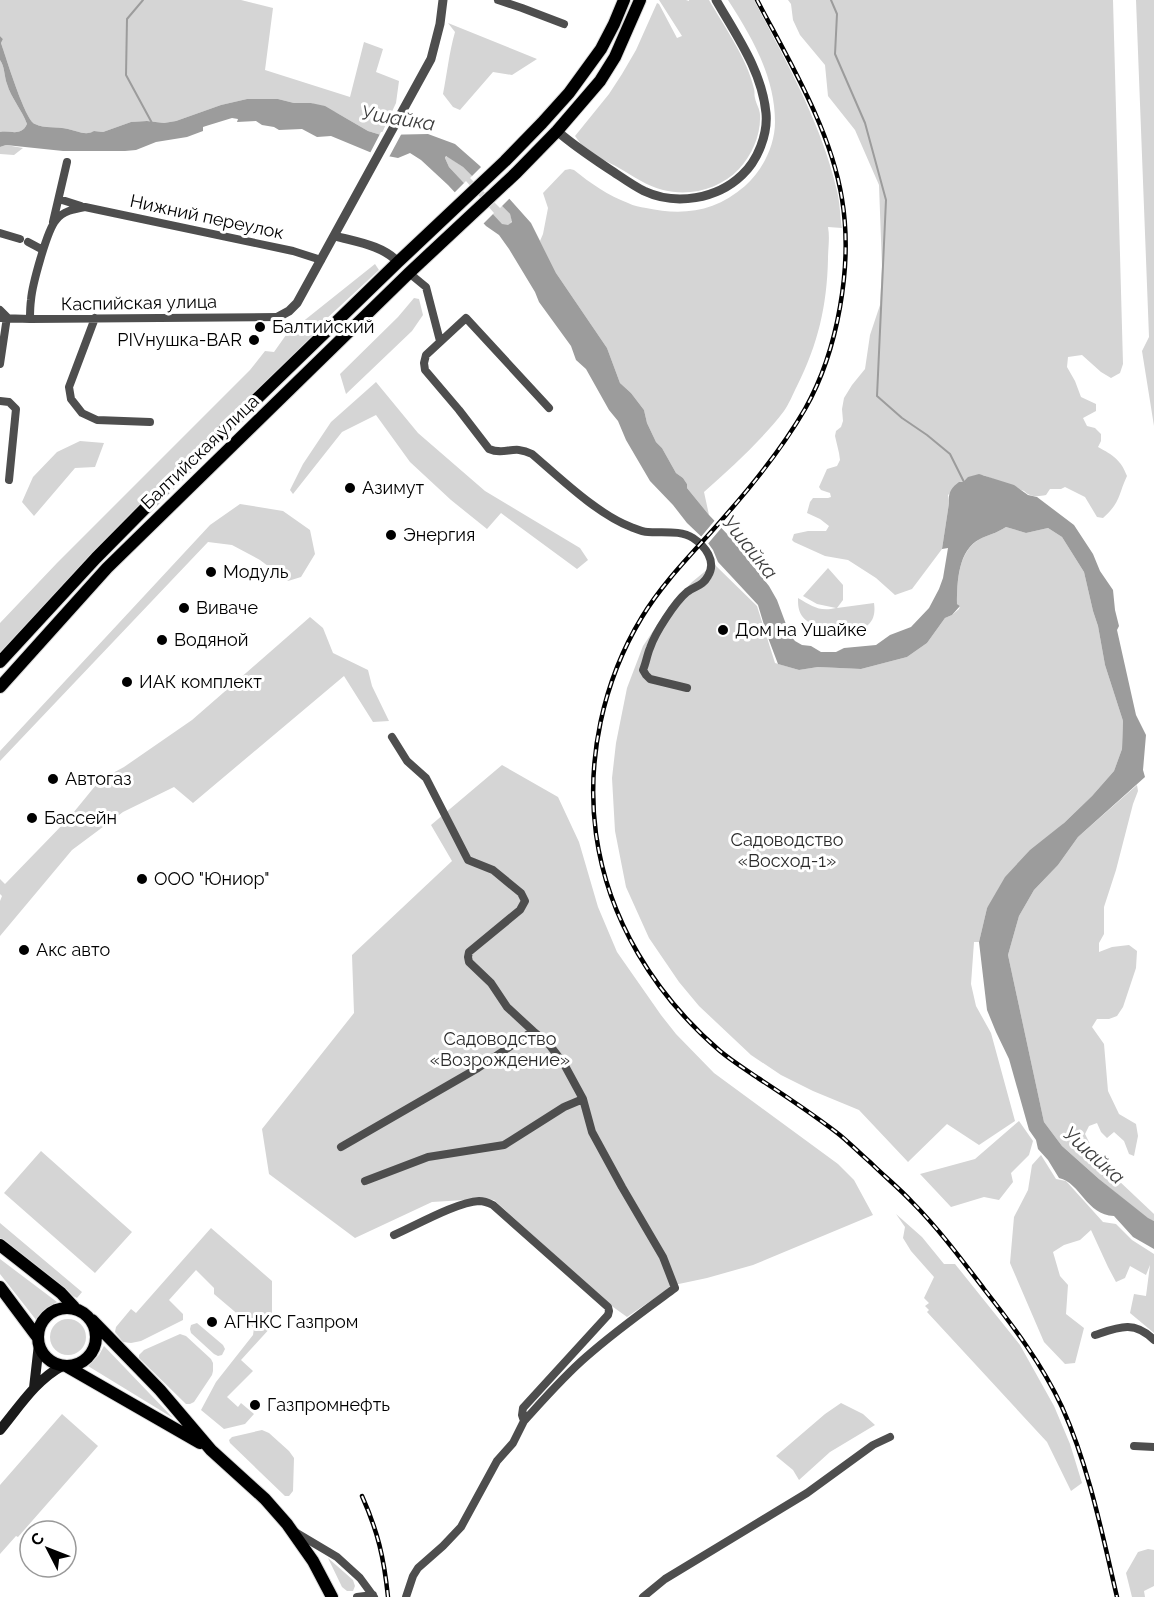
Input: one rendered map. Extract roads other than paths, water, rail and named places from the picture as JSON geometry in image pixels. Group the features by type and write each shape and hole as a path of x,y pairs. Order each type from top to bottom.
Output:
{"main road":[{"name":"Балтийская улица","path":"0,662 151,502 542,123 580,79 601,49 624,0"},
{"path":"557,131 600,81 615,57 640,0"},
{"name":"Балтийская улица","path":"0,687 107,568 557,131"},
{"path":"0,1245 84,1312 160,1390 211,1450 265,1499 291,1529 313,1561 332,1597"},
{"path":"0,1287 38,1341 47,1359 64,1366 211,1450"},
{"path":"34,1388 39,1329 43,1321 57,1310 75,1307"},
{"path":"0,1430 34,1388 56,1369 75,1365 90,1355 97,1338 92,1320"}],"street":[{"path":"278,317 289,312 297,303 431,59 440,24 443,0"},
{"path":"498,0 524,4 564,24"},
{"path":"557,131 580,150 643,190 657,196 674,199 700,197 713,194 737,180 747,171 759,150 765,131 766,113 757,76 716,0"},
{"path":"30,319 31,298 43,250 53,224 67,162"},
{"name":"Нижний переулок","path":"59,199 85,207 293,251 321,260"},
{"path":"53,224 69,210 85,207"},
{"path":"0,233 20,239"},
{"path":"335,236 381,250 398,262"},
{"path":"28,242 43,250"},
{"path":"409,273 426,287 440,341"},
{"path":"0,310 4,317 0,364"},
{"name":"Каспийская улица","path":"4,317 30,319 278,317"},
{"path":"95,318 69,387 71,399 82,413 98,420 150,422"},
{"path":"549,408 466,318 426,355 425,370 489,449 502,452 515,449 524,450 609,516 645,532 686,534 700,543 709,554 710,574 702,585 688,591 672,609 650,646 644,670 650,679 687,688"},
{"path":"0,401 9,402 16,409 9,480"},
{"path":"392,737 407,761 426,778 468,860 493,870 523,896 525,901 520,910 469,952 469,962 491,983 507,1007 548,1043 564,1064 583,1099 592,1132 663,1257 675,1288 631,1319 585,1358 524,1421 513,1443 490,1472 461,1527 418,1568 406,1597"},
{"path":"341,1147 478,1068 533,1031"},
{"path":"365,1181 428,1157 504,1145 564,1107 583,1099"},
{"path":"394,1235 473,1202 488,1202 608,1307 608,1315 523,1408 524,1421"},
{"path":"1095,1335 1119,1327 1129,1327 1142,1330 1154,1340"},
{"path":"643,1597 665,1579 807,1493 873,1445 890,1437"},
{"path":"1134,1446 1154,1447"},
{"path":"291,1529 337,1557 360,1578 374,1596"},
{"path":"357,1597 374,1596"}],"waterway":[{"path":"143,0 127,19 126,75 152,123"},
{"path":"831,0 837,14 835,54 865,123 886,200 877,396 950,454 965,484"}],"railway":[{"path":"757,0 807,96 829,147 837,173 845,225 846,252 840,307 826,361 805,409 778,451 651,603 628,642 608,694 596,750 593,778 594,806 602,866 623,926 638,954 675,1006 720,1051 836,1132 902,1192 950,1244 1006,1317 1054,1391 1072,1430 1094,1500 1117,1597"},
{"path":"362,1496 380,1545 388,1597"}],"place":[{"name":"Балтийский","path":"260,327"},
{"name":"PIVнушка-BAR","path":"254,340"},
{"name":"Азимут","path":"350,488"},
{"name":"Энергия","path":"391,535"},
{"name":"Модуль","path":"211,572"},
{"name":"Виваче","path":"184,608"},
{"name":"Дом на Ушайке","path":"723,630"},
{"name":"Водяной","path":"162,640"},
{"name":"ИАК комплект","path":"127,682"},
{"name":"Автогаз","path":"53,779"},
{"name":"Бассейн","path":"32,818"},
{"name":"ООО \"Юниор\"","path":"142,879"},
{"name":"Акс авто","path":"24,950"},
{"name":"АГНКС Газпром","path":"212,1322"},
{"name":"Газпромнефть","path":"255,1405"}],"water label":[{"name":"Ушайка","path":"398,118"},
{"name":"Ушайка","path":"750,547"},
{"name":"Ушайка","path":"1094,1155"}],"park label":[{"name":"Садоводство «Восход-1»","path":"787,850"},
{"name":"Садоводство «Возрождение»","path":"500,1049"}]}
